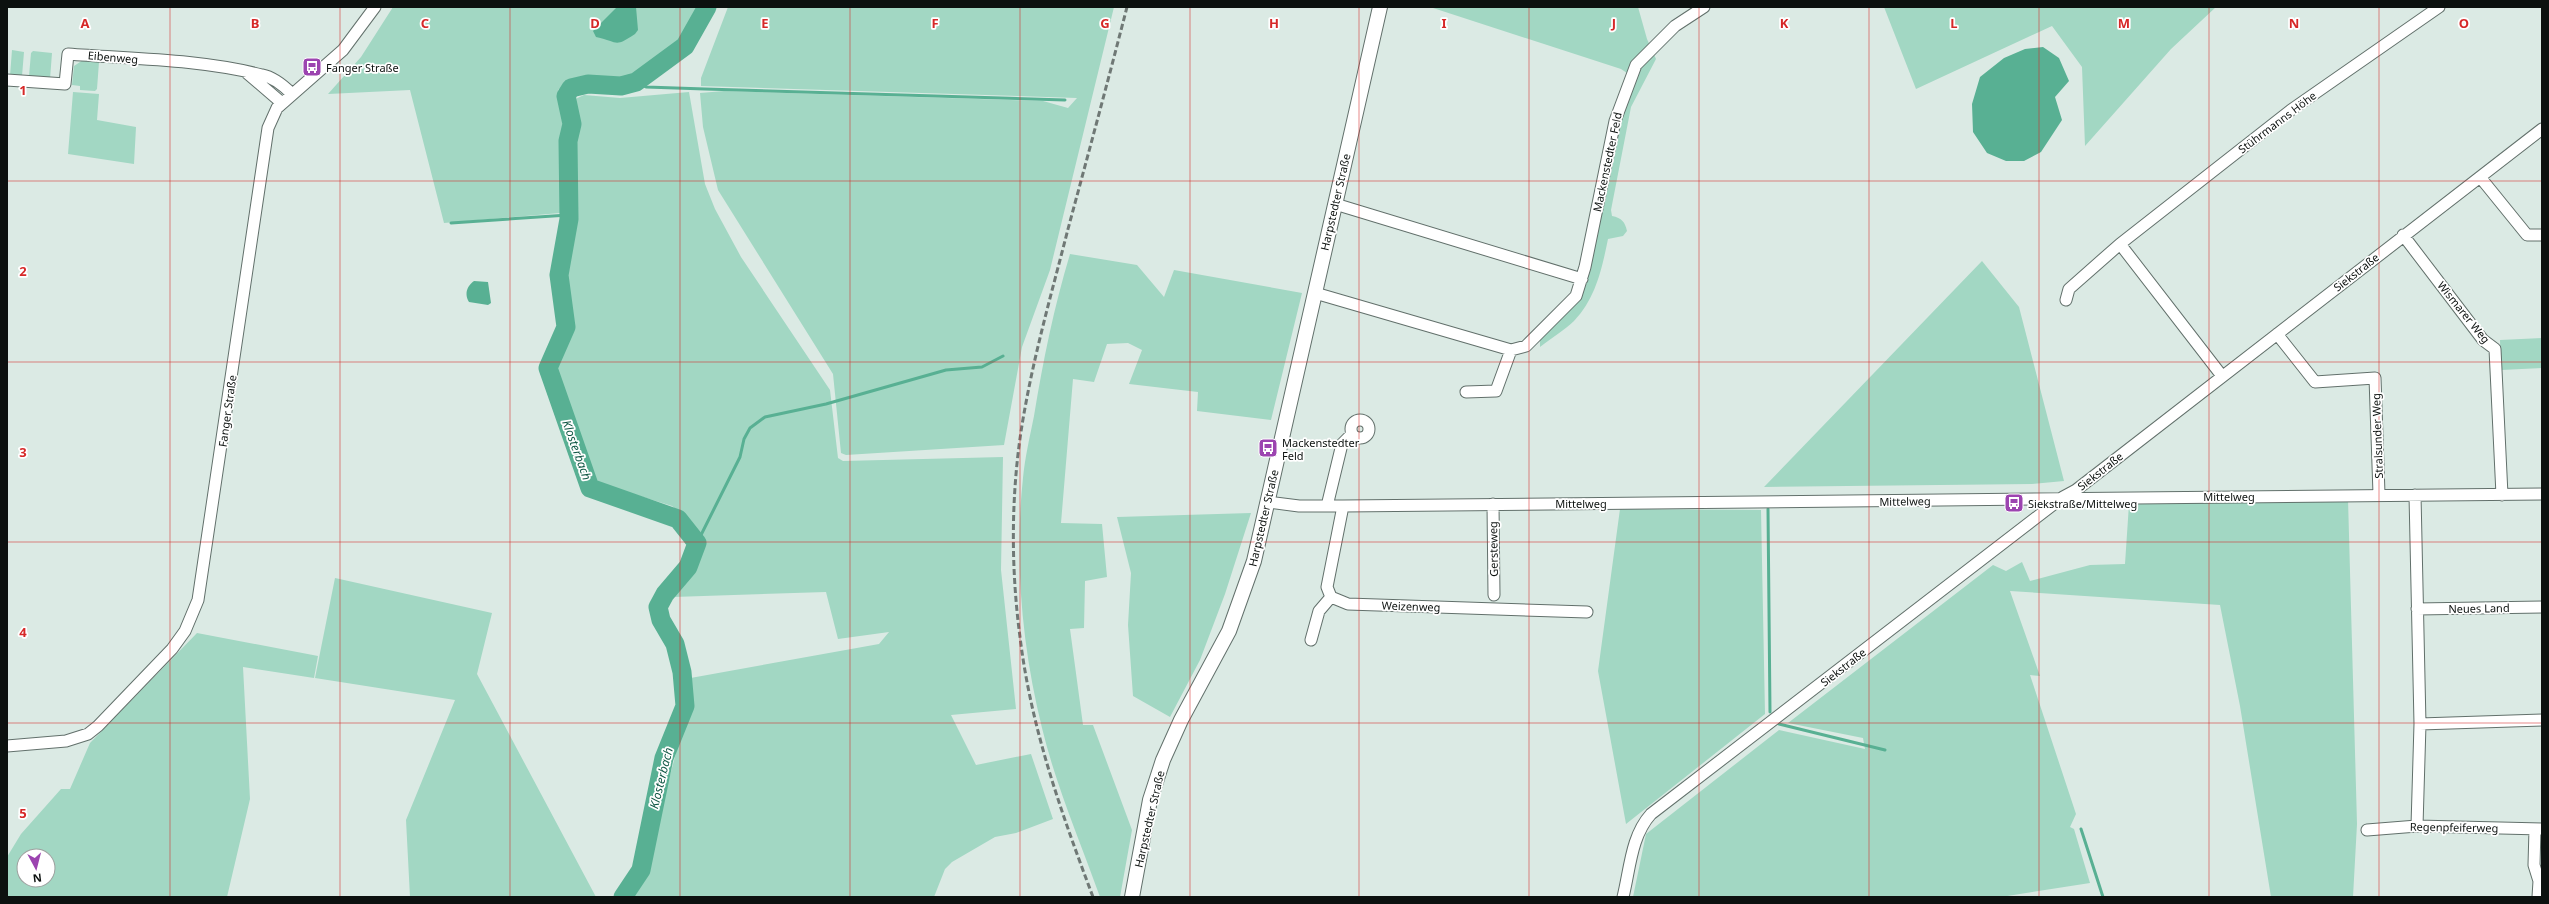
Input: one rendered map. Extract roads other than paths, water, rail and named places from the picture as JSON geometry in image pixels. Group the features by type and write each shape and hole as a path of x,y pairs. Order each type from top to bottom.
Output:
{"street":[{"name":"Fanger Straße","path":"7,746 56,743 88,734 122,702 172,648 185,631 195,611 210,524 268,128 274,113 282,103 343,50 375,7"},
{"name":"Harpstedter Straße","path":"1132,897 1158,775 1181,720 1229,631 1254,561 1380,7"},
{"name":"Mackenstedter Feld","path":"1511,350 1526,346 1548,327 1576,296 1582,279 1614,121 1636,65 1675,26 1704,7"},
{"name":"Stührmanns Höhe","path":"2066,300 2069,289 2120,244 2291,110 2439,7"},
{"name":"Eibenweg","path":"7,80 65,84 68,54 220,66 246,73 263,75 282,84 292,94"},
{"name":"Eibenweg","path":"246,73 282,103"},
{"name":"Siekstraße","path":"1624,897 1641,825 1651,814 2063,497 2076,490 2403,235 2542,129"},
{"path":"2480,177 2527,235 2542,235"},
{"path":"1335,204 1582,279"},
{"name":"Wismarer Weg","path":"2403,235 2483,340 2495,349 2502,495"},
{"path":"2120,244 2222,376"},
{"path":"1315,293 1511,350 1496,391 1466,392"},
{"name":"Stralsunder Weg","path":"2277,334 2315,382 2375,378 2379,494"},
{"path":"1327,506 1342,444 1352,434"},
{"name":"Mittelweg","path":"1268,502 1299,506 1344,506 1911,501 2063,497 2542,494"},
{"path":"2415,495 2420,724 2417,826"},
{"name":"Gersteweg","path":"1493,504 1494,595"},
{"path":"1311,640 1319,611 1331,597 1327,578 1344,506"},
{"name":"Weizenweg","path":"1331,597 1348,604 1587,612"},
{"name":"Neues Land","path":"2417,609 2542,607"},
{"path":"2420,724 2542,720"},
{"name":"Regenpfeiferweg","path":"2367,830 2417,826 2538,829"},
{"path":"2538,829 2534,864 2539,881 2538,897"}],"waterway":[{"name":"Klosterbach","path":"623,897 641,870 664,758 685,706 682,672 675,644 661,620 658,607 665,594 688,567 697,543 678,519 590,488 548,368 566,327 559,275 569,219 568,141 572,124 566,96 571,88 588,84 621,86 636,82 685,46 707,7"},
{"path":"636,82 646,87 1065,100"},
{"path":"451,223 568,215"},
{"path":"697,543 740,457 744,439 750,428 765,417 826,404 946,370 982,367 1003,356"},
{"path":"1768,509 1770,712"},
{"path":"1779,724 1885,750"},
{"path":"2081,829 2103,897"}],"railway":[{"path":"1093,897 1059,801 1039,737 1025,671 1017,609 1013,551 1015,493 1020,436 1034,363 1127,7"}],"place":[{"name":"Fanger Straße","path":"312,67"},
{"name":"Mackenstedter Feld","path":"1268,448"},
{"name":"Siekstraße/Mittelweg","path":"2014,503"}]}
